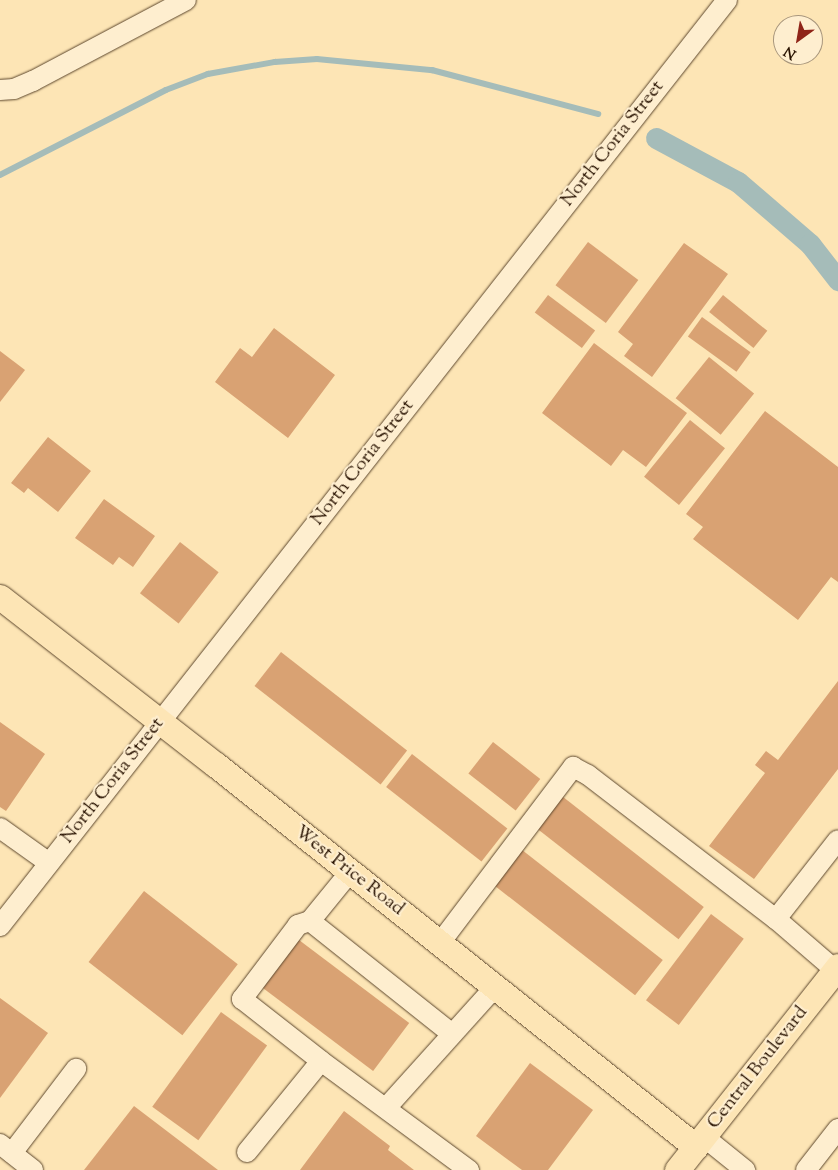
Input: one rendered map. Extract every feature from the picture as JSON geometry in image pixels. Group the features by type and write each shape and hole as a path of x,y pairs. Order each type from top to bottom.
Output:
{"main road":[{"name":"West Price Road","path":"0,597 160,721 495,987 700,1142"},
{"name":"Central Boulevard","path":"677,1170 836,968"}],"street":[{"path":"0,90 14,89 33,81 186,0"},
{"name":"North Coria Street","path":"0,926 48,862 727,0"},
{"path":"440,943 573,767 588,775 776,919 836,968"},
{"path":"1,831 48,862"},
{"path":"776,919 838,840"},
{"path":"350,872 310,921 298,925 242,999 321,1061 469,1170"},
{"path":"310,921 452,1034"},
{"path":"386,1108 495,987"},
{"path":"247,1152 321,1061"},
{"path":"33,1170 6,1149 76,1069"},
{"path":"806,1170 838,1129"},
{"path":"700,1142 745,1170"}],"building":[{"path":"588,242 638,280 606,323 556,285"},
{"path":"684,243 728,274 652,377 624,356 633,344 618,332"},
{"path":"548,295 595,331 582,348 535,313"},
{"path":"723,295 767,331 753,348 709,312"},
{"path":"702,317 751,352 736,372 688,336"},
{"path":"274,328 335,375 288,438 215,382 240,348 252,357"},
{"path":"594,343 687,413 646,467 623,450 611,466 542,413"},
{"path":"0,351 25,370 0,402"},
{"path":"709,357 754,394 721,435 676,398"},
{"path":"765,411 838,467 838,582 831,577 798,620 693,539 703,527 686,514"},
{"path":"690,420 725,448 679,505 644,477"},
{"path":"48,437 91,471 58,512 28,488 24,493 11,483"},
{"path":"104,499 155,536 133,567 119,557 113,565 75,538"},
{"path":"180,542 219,572 179,623 140,593"},
{"path":"281,652 407,751 381,784 255,686"},
{"path":"838,681 838,769 754,879 709,846 765,773 755,765 766,751 778,760"},
{"path":"0,722 45,754 6,811 0,807"},
{"path":"493,742 540,779 516,810 468,774"},
{"path":"412,754 507,828 481,862 386,787"},
{"path":"558,793 704,907 679,939 533,825"},
{"path":"517,846 663,960 635,995 489,881"},
{"path":"144,891 238,964 182,1035 89,962"},
{"path":"711,914 744,939 679,1025 646,1000"},
{"path":"299,940 409,1023 373,1071 263,988"},
{"path":"0,998 48,1033 0,1098"},
{"path":"221,1012 267,1046 198,1140 152,1107"},
{"path":"530,1063 593,1110 548,1170 522,1170 476,1136"},
{"path":"134,1106 218,1170 84,1170"},
{"path":"344,1111 390,1146 388,1150 414,1170 300,1170"}],"waterway":[{"path":"0,175 166,90 208,74 275,62 317,59 432,70 598,114"},
{"path":"656,138 738,182 810,244 838,280"}]}
